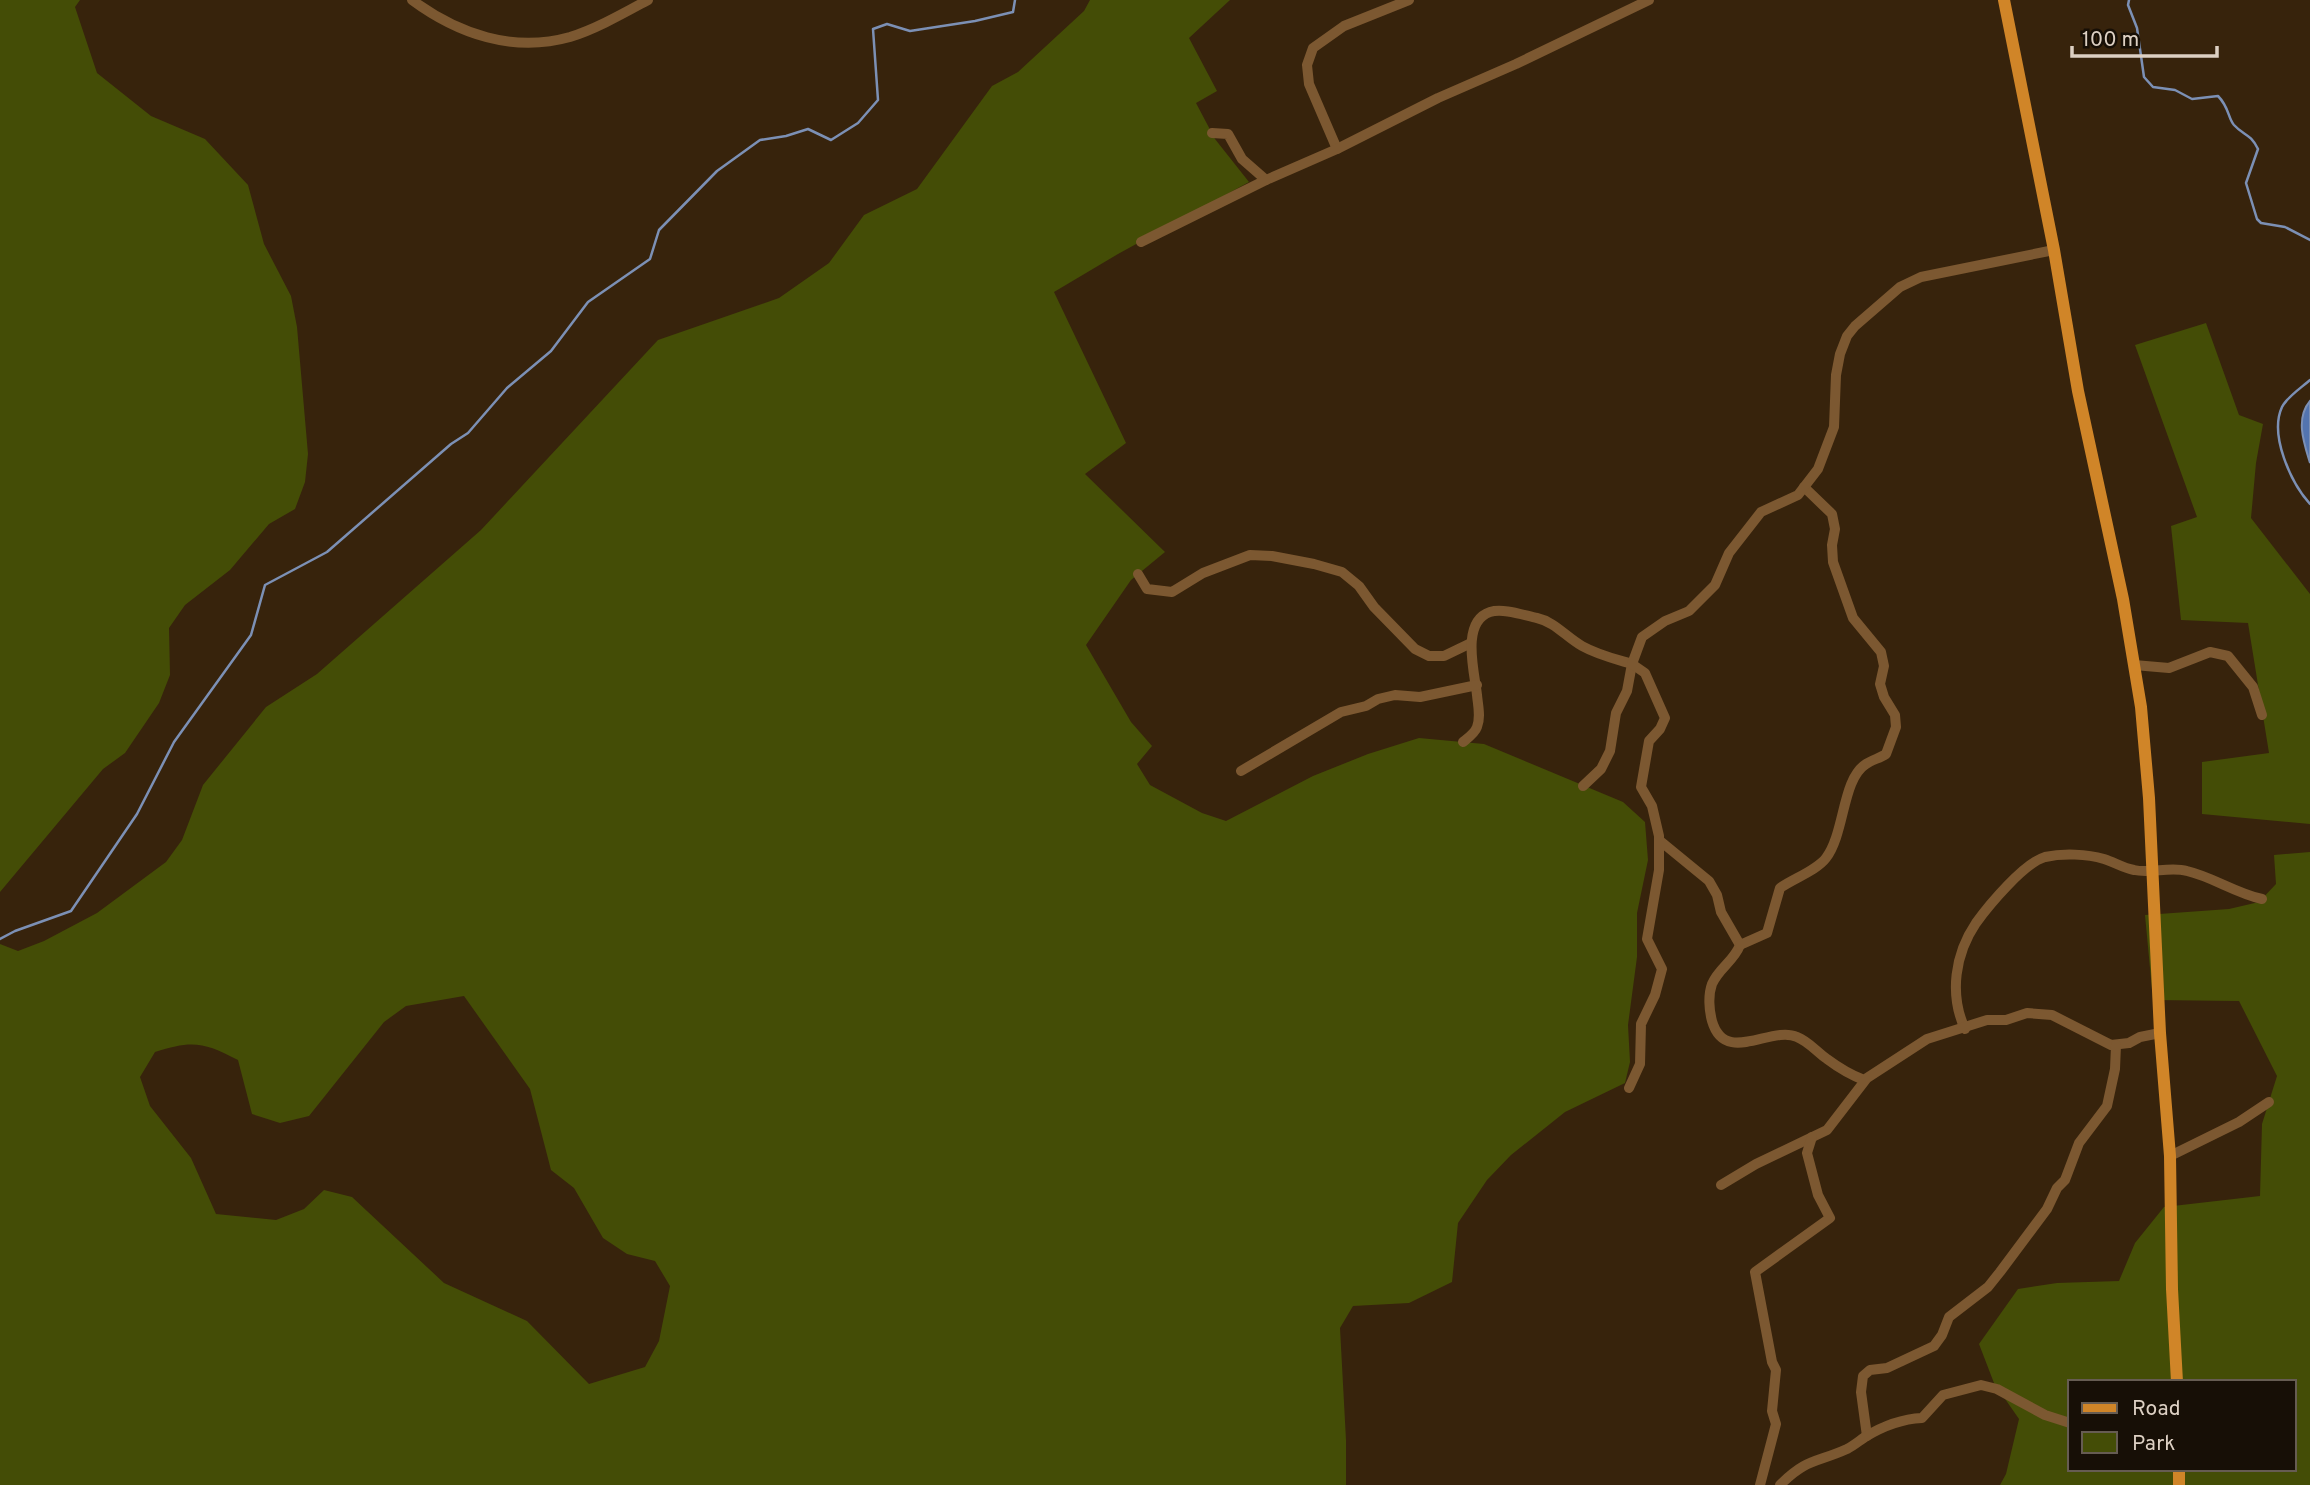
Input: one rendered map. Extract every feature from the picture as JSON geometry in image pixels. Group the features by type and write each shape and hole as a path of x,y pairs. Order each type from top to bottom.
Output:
{"main road":[{"path":"2004,0 2054,250 2078,391 2123,599 2146,754 2160,1033 2170,1156 2177,1380"}],"street":[{"path":"412,0 431,14 469,33 520,42 542,42 571,36 648,0"},
{"path":"1337,149 1309,84 1307,65 1313,48 1344,26 1409,0"},
{"path":"1141,242 1438,98 1649,0"},
{"path":"1212,133 1228,134 1242,159 1266,180"},
{"path":"1583,786 1601,769 1610,751 1616,713 1627,691 1632,664 1642,636 1665,621 1689,611 1715,585 1729,553 1761,512 1798,495 1818,469 1834,427 1836,375 1847,336 1866,315 1900,287 1921,277 2054,250"},
{"path":"1804,487 1832,514 1835,529 1833,562 1853,618 1881,652 1884,666 1880,684 1895,715 1896,727 1886,754 1865,764 1852,780 1839,833 1824,862 1780,888 1767,933 1740,945 1737,952 1720,969 1711,986 1709,1003 1717,1034 1727,1040 1748,1043 1780,1035 1796,1036 1847,1073 1864,1080"},
{"path":"1138,574 1147,589 1172,592 1203,573 1250,555 1314,564 1342,572 1359,586 1374,607 1415,649 1429,656 1444,656 1471,643"},
{"path":"1463,742 1477,730 1480,717 1470,654 1472,633 1488,612 1502,611 1547,620 1583,646 1632,664 1645,673 1665,718 1660,729 1649,741 1641,787 1653,806 1659,840 1660,870 1647,939 1662,969 1641,1024 1640,1064 1629,1088"},
{"path":"2134,665 2169,668 2210,652 2228,656 2253,687 2262,715"},
{"path":"1241,771 1341,712 1395,695 1420,697 1476,685"},
{"path":"1659,840 1709,881 1717,895 1721,912 1740,945"},
{"path":"1965,1029 1955,1000 1958,964 1966,938 1993,900 2044,858 2078,855 2104,859 2130,869 2186,870 2229,889 2262,899"},
{"path":"1721,1185 1756,1164 1827,1130 1864,1080 1927,1039 1987,1020 2006,1020 2028,1013 2052,1015 2111,1045 2160,1033"},
{"path":"1867,1436 1861,1392 1863,1376 1870,1370 1887,1368 1934,1346 1949,1317 1988,1287 2000,1272 2065,1180 2079,1143 2107,1106 2116,1045"},
{"path":"2170,1156 2239,1122 2269,1102"},
{"path":"1760,1485 1776,1424 1772,1411 1776,1370 1772,1362 1755,1272 1830,1218 1818,1195 1807,1153 1812,1137"},
{"path":"1780,1485 1807,1463 1848,1449 1867,1436 1902,1419 1922,1418 1943,1395 1981,1385 1997,1389 2045,1415 2068,1422"}],"green space":[{"path":"0,0 80,0 75,7 97,73 151,116 205,139 248,185 264,244 291,296 297,327 308,454 305,482 295,509 269,524 230,570 185,605 169,628 170,675 159,703 125,753 103,769 0,892"},
{"path":"1090,0 1230,0 1189,38 1217,91 1196,103 1215,139 1249,182 1054,292 1126,443 1085,474 1165,552 1131,580 1086,645 1131,722 1152,746 1137,764 1150,785 1202,813 1226,821 1313,776 1368,754 1419,738 1484,744 1623,802 1645,822 1648,860 1637,913 1637,957 1628,1025 1630,1062 1625,1083 1565,1112 1511,1155 1487,1180 1458,1223 1452,1282 1409,1303 1353,1306 1340,1328 1346,1485 0,1485 0,944 18,951 44,941 97,913 166,862 182,840 203,785 266,707 317,674 481,530 658,340 779,298 829,263 864,215 917,189 992,86 1018,72 1084,11","holes":["464,996 530,1089 551,1170 574,1188 603,1238 627,1254 655,1261 670,1286 659,1341 645,1367 589,1384 527,1321 444,1283 352,1197 324,1190 304,1209 276,1220 216,1214 191,1158 150,1106 140,1077 155,1052 179,1046 207,1046 238,1060 252,1114 280,1123 309,1116 384,1022 406,1006"]},
{"path":"2206,323 2239,415 2263,424 2251,518 2310,594 2310,824 2202,814 2202,762 2269,753 2248,623 2181,620 2171,526 2197,517 2135,345"},
{"path":"2310,852 2310,1485 2000,1485 2006,1474 2019,1419 1994,1383 1979,1344 2018,1289 2057,1283 2119,1281 2135,1243 2164,1207 2260,1196 2262,1124 2277,1076 2239,1001 2153,1000 2145,915 2229,909 2259,902 2276,884 2274,855"}],"water":[{"path":"2310,401 2310,463 2303,439 2302,423 2305,408"}],"waterway":[{"path":"0,939 71,911 137,814 174,742 251,635 265,585 327,552 451,444 468,433 507,388 551,351 588,302 650,259 659,230 717,171 760,140 808,129 831,140 858,123 878,100 873,29 887,24 910,31 975,21 1013,12 1015,0"},
{"path":"2129,0 2128,5 2137,28 2144,77 2153,87 2175,90 2192,99 2218,96 2234,125 2250,137 2258,149 2246,183 2257,219 2261,223 2285,227 2310,240"},
{"path":"2310,380 2284,403 2278,431 2289,471 2310,504"}]}
